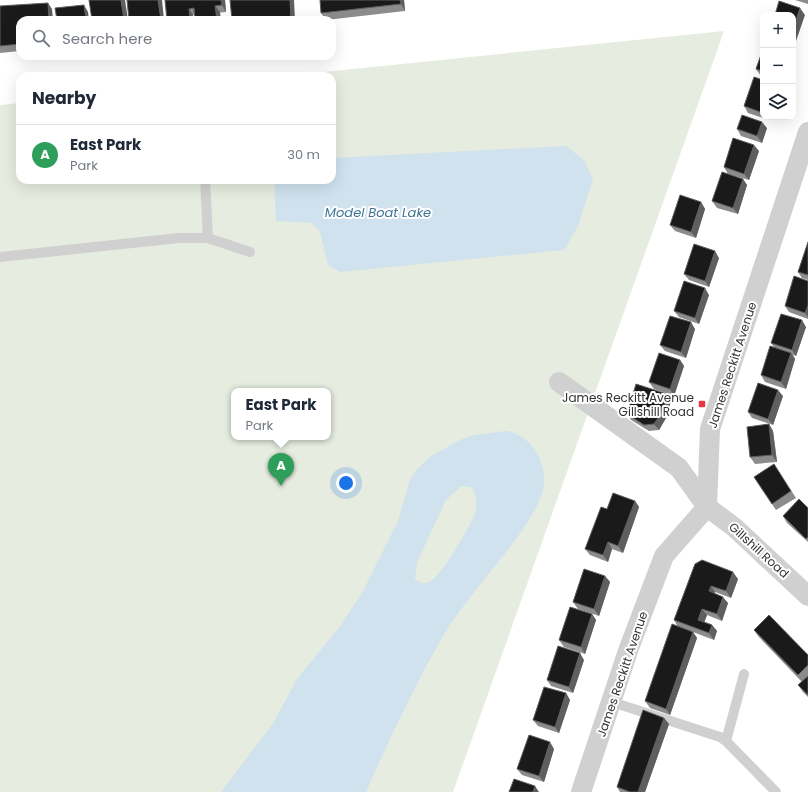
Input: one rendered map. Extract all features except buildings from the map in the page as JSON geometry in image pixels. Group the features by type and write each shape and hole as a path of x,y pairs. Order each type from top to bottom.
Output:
{"street":[{"name":"James Reckitt Avenue","path":"581,792 664,556 707,507 710,429 808,132"},
{"name":"Gillshill Road","path":"559,382 679,468 707,507 734,527 808,596"}],"lane":[{"path":"205,184 208,238"},
{"path":"0,257 179,238 208,238 250,252"},
{"path":"726,741 744,674"},
{"path":"612,702 720,737 726,741 776,792"}],"shaded area":[{"path":"724,31 453,792 0,792 0,105 16,103 16,184 336,184 336,72 323,72"}],"water":[{"name":"Model Boat Lake","path":"566,146 584,160 593,179 578,226 564,250 340,272 328,265 320,232 312,223 276,221 274,184 336,184 336,158"},
{"path":"506,431 524,438 531,445 541,461 544,480 542,495 524,528 462,607 443,636 409,701 366,792 221,792 274,722 297,679 341,625 363,591 398,521 410,480 416,470 431,456 462,439 475,435","holes":["461,486 471,487 476,497 476,510 461,540 435,578 427,583 418,581 415,579 417,562 446,500"]}],"place":[{"name":"James Reckitt Avenue Gillshill Road","path":"702,404"},
{"name":"East Park","path":"281,486"}]}
